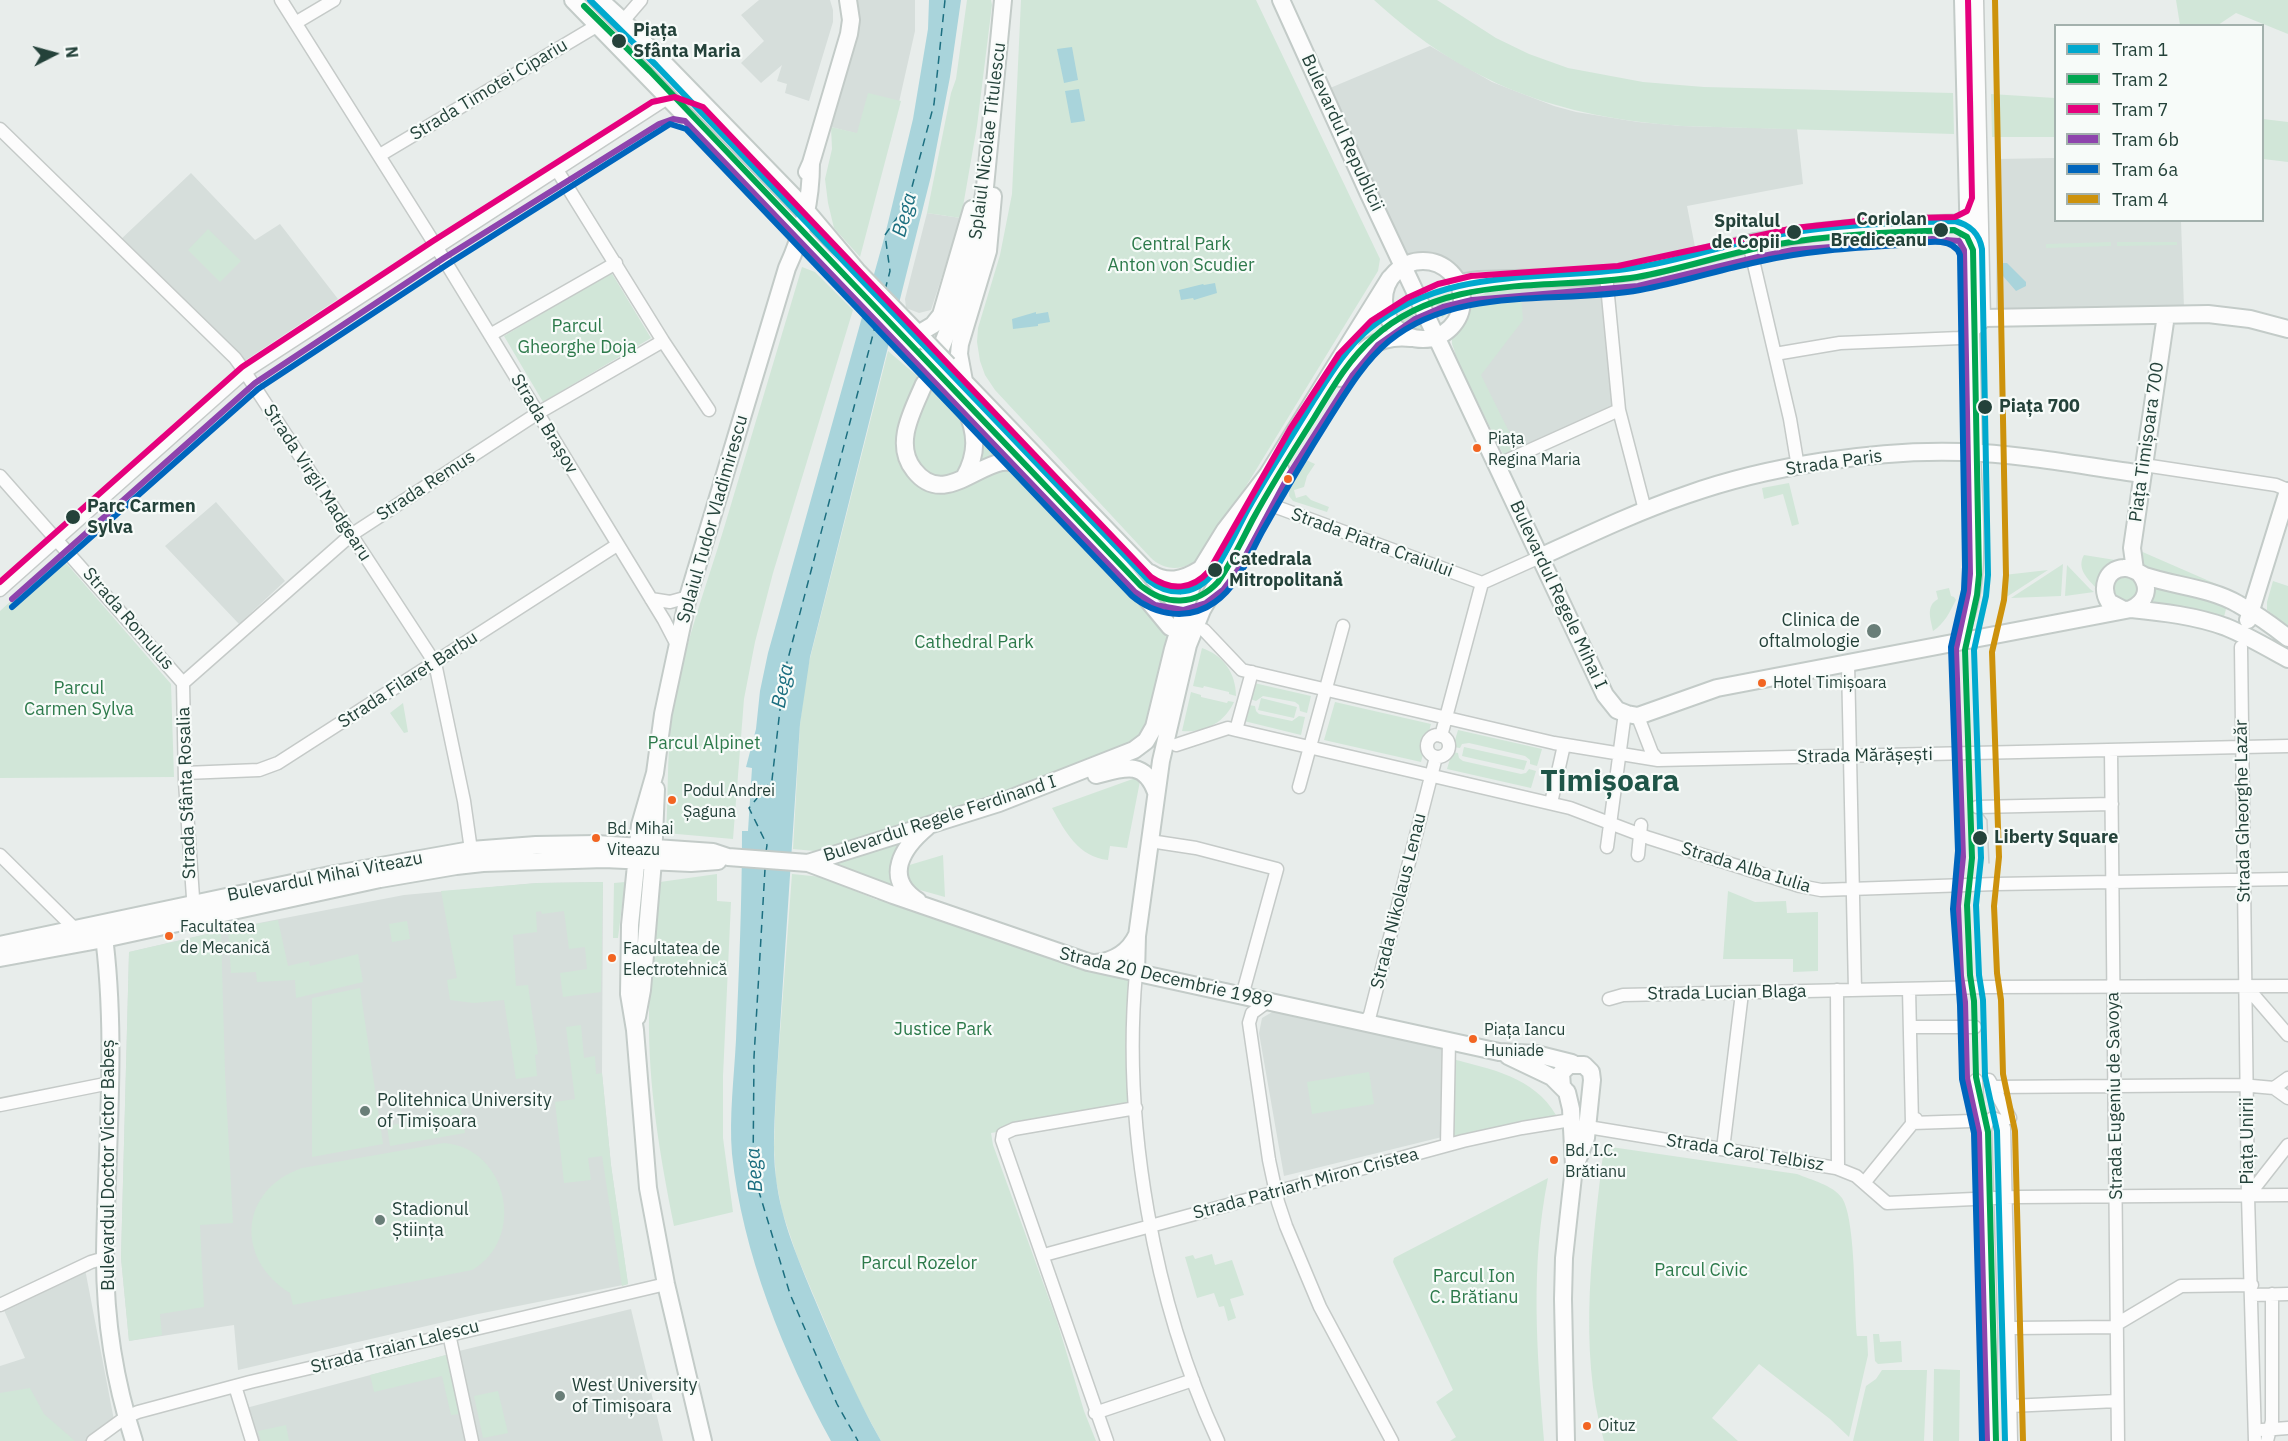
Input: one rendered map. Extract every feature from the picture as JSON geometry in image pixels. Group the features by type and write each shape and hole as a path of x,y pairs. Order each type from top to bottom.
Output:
{"main road":[{"path":"573,0 797,230 855,278 921,342 1024,466 1117,562 1162,619 1170,627 1188,631"},
{"path":"600,0 802,207 855,278"},
{"name":"Splaiul Tudor Vladimirescu","path":"703,1441 666,1284 648,1188 635,1030 629,994 630,925 645,854 640,825 655,773 663,714 688,597 787,268 802,207 811,196 812,163 849,33 851,13 848,0"},
{"name":"Splaiul Nicolae Titulescu","path":"921,342 955,314 975,248 985,187 1003,0"},
{"name":"Bulevardul Republicii","path":"1281,0 1404,266"},
{"path":"1963,0 1975,223 1971,330 1974,452"},
{"path":"921,342 940,315 970,217 981,149 990,120"},
{"path":"964,478 973,458 976,442 962,390 958,354 984,266 992,224 993,149 990,120"},
{"path":"1459,283 1606,275 1637,271 1794,234 1838,229 1975,223"},
{"path":"1458,319 1462,298 1459,283 1446,268 1434,262 1420,261 1404,266 1390,278 1384,298 1385,311 1395,328 1411,338 1425,340 1437,337 1449,330 1458,319 1464,308 1488,280"},
{"path":"1404,266 1437,337"},
{"name":"Bulevardul Regele Ferdinand I","path":"1136,973 1139,925 1156,792 1164,741 1188,631 1190,591 1199,570 1225,530 1268,474 1390,278"},
{"path":"1971,330 1984,318 2166,315 2226,316 2257,320 2288,329"},
{"name":"Piața Timișoara 700","path":"2138,572 2132,551 2166,315"},
{"name":"Bulevardul Regele Mihai I","path":"1437,337 1605,695 1622,713 1633,716 1644,715 1717,688 2127,610 2182,616 2219,625 2242,641 2288,659"},
{"name":"Bulevardul Regele Ferdinand I","path":"808,863 928,826 1063,779 1070,774 1134,750 1146,741 1154,727 1188,631 1316,413 1358,354 1385,338 1411,338"},
{"path":"924,384 905,434 906,448 912,467 918,476 937,484 948,484 1003,462 1024,466"},
{"path":"962,390 1144,569 1188,631"},
{"name":"Strada Paris","path":"1540,557 1645,510 1712,486 1798,467 1885,455 1974,452 2144,470"},
{"name":"Strada Gheorghe Lazăr","path":"2242,641 2288,491"},
{"path":"2138,572 2145,582 2145,596 2141,603 2127,610 2118,609 2109,603 2105,595 2105,584 2108,577 2117,570 2128,568 2237,603 2288,638"},
{"path":"1144,569 1164,580 1188,577 1199,570"},
{"path":"1063,779 1073,781 1118,769 1136,769 1144,772 1156,792"},
{"path":"927,905 913,898 906,890 900,879 899,866 905,848 928,826"},
{"name":"Bulevardul Mihai Viteazu","path":"194,911 330,875 471,850 536,845 645,854"},
{"path":"645,854 713,852 728,858 808,863"},
{"name":"Bulevardul Mihai Viteazu","path":"0,958 103,930 194,911 456,866 645,854"},
{"name":"Strada 20 Decembrie 1989","path":"808,863 892,895 927,905 1083,961 1267,1002 1368,1020 1499,1052 1536,1054 1572,1064"},
{"path":"1083,961 1106,962 1120,956 1132,944 1139,925"},
{"name":"Bulevardul Mihai Viteazu","path":"0,945 74,928 103,930"},
{"name":"Bulevardul Doctor Victor Babeș","path":"103,930 110,1021 105,1258 110,1326 126,1418 134,1441"},
{"name":"Strada 20 Decembrie 1989","path":"1499,1052 1541,1071 1565,1089"},
{"path":"1566,1441 1563,1368 1564,1258 1574,1167 1571,1120 1562,1073 1572,1064 1578,1063 1588,1068 1592,1083 1586,1138 1574,1167"},
{"path":"1565,1089 1572,1094 1582,1094 1592,1083"},
{"path":"1567,1423 1575,1441"}],"street":[{"name":"Strada Brașov","path":"281,0 380,155 677,645"},
{"path":"297,22 334,0"},
{"path":"623,21 641,0"},
{"path":"1977,0 1975,223 1984,318"},
{"name":"Strada Timotei Cipariu","path":"380,155 598,25"},
{"path":"0,590 245,372 669,97"},
{"name":"Strada Virgil Madgearu","path":"0,129 235,358 245,372 435,663 464,801 471,850"},
{"path":"557,171 709,410"},
{"path":"1749,243 1790,419 1798,467"},
{"path":"490,335 616,263"},
{"path":"1606,275 1619,410 1645,510"},
{"path":"1775,354 1840,343 1960,338 1971,330"},
{"name":"Strada Remus","path":"183,683 351,535 538,413 663,341"},
{"path":"1497,465 1619,410"},
{"path":"1954,644 1962,634 1967,621 1976,585 1974,452"},
{"name":"Strada Paris","path":"2144,470 2276,485 2288,491"},
{"name":"Strada Romulus","path":"0,476 183,683"},
{"name":"Strada Piatra Craiului","path":"1263,502 1482,583"},
{"name":"Strada Filaret Barbu","path":"185,773 268,768 617,545"},
{"path":"1447,713 1482,583 1540,557"},
{"path":"651,599 670,602 688,597"},
{"path":"1299,787 1343,626"},
{"path":"1176,745 1228,728 1236,730 1252,672 1242,670 1188,631"},
{"name":"Strada Gheorghe Lazăr","path":"2242,641 2241,747 2245,880 2243,982"},
{"path":"1838,1168 1852,848 1848,663"},
{"name":"Strada Mărășești","path":"1252,672 1447,713 1564,745 1658,760 2288,746"},
{"name":"Strada Sfânta Rosalia","path":"183,683 185,773 194,911"},
{"name":"Strada Nikolaus Lenau","path":"1368,1020 1436,757 1428,751 1428,744 1432,738 1441,736 1447,713"},
{"path":"1606,846 1624,720"},
{"path":"1640,722 1652,753 1658,760"},
{"name":"Strada Alba Iulia","path":"1236,730 1309,747 1429,782 1551,803 1575,816 1643,832 1800,886 1821,890 1996,884 2288,879"},
{"path":"1551,803 1564,745"},
{"name":"Strada Eugeniu de Savoya","path":"2111,750 2118,1441"},
{"path":"1977,807 2112,804"},
{"path":"1638,855 1643,832"},
{"path":"1150,841 1196,848 1277,869 1242,996"},
{"path":"0,855 74,928"},
{"path":"1136,973 1134,1022 1136,1108 1140,1156 1151,1226 1166,1296 1193,1380 1218,1441"},
{"path":"2243,982 2288,986"},
{"path":"2243,982 2288,1035"},
{"name":"Strada Lucian Blaga","path":"1609,999 1623,995 2243,982"},
{"name":"Piața Unirii","path":"2243,982 2244,1086 2249,1198"},
{"path":"1864,1183 1915,1120 1911,1080 1909,989"},
{"path":"1723,1149 1742,993"},
{"path":"1267,1002 1252,1013 1249,1023 1269,1160 1276,1192 1293,1244 1316,1297 1344,1354 1392,1441"},
{"path":"1910,1027 1975,1027"},
{"path":"1448,1145 1449,1041"},
{"name":"Piața Unirii","path":"2274,1088 2288,1078"},
{"path":"1986,1082 2114,1086 2244,1086"},
{"path":"1915,1120 1975,1121 1986,1082"},
{"path":"1986,1082 2010,1118"},
{"path":"0,1105 110,1083"},
{"name":"Piața Unirii","path":"2244,1086 2274,1088 2288,1098"},
{"path":"1107,1441 1095,1413 1044,1255 1003,1147 1003,1134 1014,1129 1136,1108"},
{"path":"1989,1441 1991,1355 1985,1127 1988,1120 1993,1118 1999,1120 2003,1125 2011,1441"},
{"name":"Strada Patriarh Miron Cristea","path":"1044,1255 1448,1145 1512,1130 1571,1120"},
{"name":"Strada Carol Telbisz","path":"1588,1127 1838,1168 1852,1174 1883,1201 1891,1203 1987,1198"},
{"name":"Piața Unirii","path":"2249,1198 2288,1145"},
{"path":"1987,1198 2243,1194 2249,1198 2255,1436 2269,1435 2288,1428"},
{"name":"Piața Unirii","path":"2249,1198 2288,1195"},
{"path":"0,1305 91,1262 105,1258"},
{"name":"Strada Traian Lalescu","path":"93,1441 138,1412 449,1334 666,1284"},
{"path":"2013,1328 2117,1325 2181,1286 2288,1294"},
{"path":"2269,1435 2272,1421 2272,1294"},
{"path":"449,1334 472,1441"},
{"path":"1095,1413 1193,1380"},
{"path":"235,1386 252,1441"},
{"path":"2010,1406 2117,1401"}],"shaded area":[{"path":"759,0 830,0 833,22 809,101 785,93 787,84 777,81 782,65 761,83 741,63 764,41 741,15"},
{"path":"855,0 915,0 915,31 890,142 831,127 857,34 859,21"},
{"path":"1430,46 1492,82 1576,112 1682,126 1797,129 1803,184 1687,206 1696,252 1658,263 1456,278 1446,268 1434,262 1420,261 1404,266 1323,91"},
{"path":"2054,158 2054,222 2181,222 2184,308 1996,312 1996,159"},
{"path":"191,173 255,240 280,224 338,299 243,362 118,242"},
{"path":"927,213 961,218 931,310 919,313 906,308 905,299"},
{"path":"1603,279 1616,407 1506,460 1455,354 1452,335 1465,307 1474,299 1500,286"},
{"path":"216,502 285,581 239,624 165,546"},
{"name":"Politehnica University of Timișoara","path":"603,882 602,1073 611,1165 628,1284 478,1314 238,1370 234,1325 129,1341 121,1258 129,952 228,929 404,895 536,883"},
{"path":"1274,1011 1444,1048 1442,1137 1284,1176 1259,1033 1262,1018"},
{"path":"85,1269 114,1420 86,1441 0,1441 0,1366 25,1358 3,1308"},
{"name":"West University of Timișoara","path":"631,1309 663,1441 477,1441 459,1351"},
{"path":"446,1355 466,1441 257,1441 246,1408"}],"green space":[{"path":"967,0 991,0 992,5 977,126 961,218 927,213 951,93 956,79"},
{"name":"Central Park Anton von Scudier","path":"1021,0 1256,0 1380,259 1378,271 1205,553 1192,563 1178,568 1164,566 1150,557 995,390 985,375 980,361 977,342 978,328 1000,255 1012,194"},
{"path":"1374,0 1437,0 1496,38 1529,54 1568,68 1643,82 1704,87 1953,93 1954,134 1682,126 1637,121 1555,105 1516,92 1480,75 1444,54"},
{"path":"2176,0 2288,0 2288,34 2236,13 2220,24 2180,24"},
{"path":"868,93 901,101 860,257 834,228 825,179 832,149 831,127 857,133"},
{"path":"1991,94 2054,98 2054,137 1992,137"},
{"path":"2264,119 2288,122 2288,162 2264,159"},
{"path":"208,229 241,261 220,282 188,250"},
{"path":"2111,242 2111,246 2046,248 2046,244"},
{"path":"2117,242 2177,242 2177,245 2117,246"},
{"name":"Parcul Alpinet","path":"802,267 815,272 853,310 773,573 755,642 744,699 733,839 666,833 670,732 680,676"},
{"name":"Parcul Gheorghe Doja","path":"611,272 651,338 543,402 504,336"},
{"path":"1520,284 1523,320 1481,375 1519,452 1505,458 1460,366 1452,344 1452,335 1465,307 1474,299 1500,286"},
{"path":"1449,293 1450,307 1442,318 1434,299"},
{"path":"1410,309 1424,331 1407,328 1395,317"},
{"name":"Cathedral Park","path":"888,351 1032,474 1170,633 1154,727 1116,766 825,852 793,849 800,724 806,674"},
{"path":"1304,459 1315,464 1307,476 1304,487 1294,490 1296,498 1306,495 1311,500 1329,507 1327,512 1293,501 1289,496 1289,486"},
{"path":"1789,483 1799,524 1792,526 1783,494 1764,499 1762,488"},
{"path":"2138,550 2239,594 2237,599 2144,571"},
{"path":"2084,555 2115,560 2114,565 2104,573 2097,589 2082,569"},
{"name":"Parcul Carmen Sylva","path":"60,556 171,684 174,777 0,778 0,611"},
{"path":"2063,564 2061,596 2011,598"},
{"path":"2067,565 2090,589 2094,592 2065,596"},
{"path":"2048,570 2005,598 2004,575"},
{"path":"2121,572 2140,580 2138,601 2116,603 2109,584"},
{"path":"2273,581 2288,586 2288,626 2267,610"},
{"path":"2149,582 2227,605 2223,621 2144,606"},
{"path":"1949,588 1951,596 1956,600 1944,621 1933,631 1930,609 1938,599 1936,591"},
{"path":"1202,648 1216,655 1227,666 1234,680 1236,696 1204,686 1203,688 1193,686"},
{"path":"1254,683 1311,696 1307,713 1300,711 1299,705 1295,702 1263,696 1256,701 1250,699"},
{"path":"1191,692 1201,697 1227,703 1228,701 1234,702 1225,716 1213,725 1198,730 1182,731"},
{"path":"1261,698 1297,707 1294,718 1258,710"},
{"path":"1335,702 1431,724 1421,762 1324,740"},
{"path":"403,703 408,732 404,733 390,713"},
{"path":"1248,705 1255,706 1259,714 1292,721 1299,716 1305,717 1301,735 1244,721"},
{"path":"1458,730 1542,749 1537,766 1530,764 1530,760 1525,756 1469,743 1462,744 1460,748 1453,747"},
{"path":"1464,747 1527,761 1524,770 1462,756"},
{"path":"1452,752 1458,753 1459,758 1463,761 1521,774 1526,773 1529,769 1536,771 1531,788 1447,769"},
{"path":"1141,776 1127,848 1110,846 1108,860 1088,854 1074,842 1052,808"},
{"path":"908,838 894,854 896,888 823,864"},
{"path":"943,855 945,897 909,887 906,866"},
{"path":"717,874 717,901 731,902 723,1076 723,1138 733,1212 674,1226 656,1121 649,1041 650,981 660,882"},
{"path":"792,874 822,877 877,900 893,895 1133,973 1136,1108 991,1133 993,1145 1057,1321 1084,1411 1096,1441 881,1441 854,1391 797,1256 782,1211 776,1180 774,1147 776,1087"},
{"path":"603,882 601,992 563,997 560,973 587,969 585,947 569,949 564,911 542,914 541,911 536,912 537,932 513,935 516,986 528,985 538,1054 535,1055 537,1076 516,1079 504,1000 474,1003 450,1000 447,980 457,978 441,891 538,883"},
{"path":"625,882 618,938 613,938 614,883"},
{"path":"1728,891 1755,902 1786,901 1787,913 1818,912 1818,971 1793,972 1793,959 1723,959"},
{"path":"278,920 288,966 309,961 310,966 358,954 363,982 296,998 295,980 257,982 256,972 231,973 228,929"},
{"path":"407,921 410,939 392,942 389,924"},
{"path":"221,931 225,1073 233,1223 200,1225 204,1307 160,1314 162,1335 129,1341 121,1258 129,952"},
{"path":"360,988 383,1144 312,1157 312,998"},
{"path":"581,1025 584,1058 595,1056 596,1074 602,1073 611,1165 628,1284 622,1286 602,1156 588,1158 591,1180 564,1183 555,1102 575,1099 566,1027"},
{"name":"Piața Iancu Huniade","path":"1452,1059 1496,1071 1524,1083 1547,1102 1556,1115 1550,1119 1451,1141"},
{"path":"1369,1072 1374,1104 1312,1114 1307,1082"},
{"path":"460,1104 465,1133 390,1146 387,1126 432,1118 430,1110"},
{"path":"444,1143 466,1149 483,1161 495,1177 503,1197 504,1218 500,1238 489,1256 472,1270 293,1305 290,1293 272,1279 260,1262 253,1244 252,1226 256,1208 266,1192 281,1178 302,1168"},
{"name":"Parcul Civic","path":"1604,1146 1797,1174 1838,1193 1847,1209 1850,1225 1857,1336 1867,1336 1868,1355 1849,1437 1830,1419 1759,1364 1712,1418 1738,1441 1604,1441 1591,1369 1589,1332 1592,1256"},
{"name":"Parcul Ion C. Brătianu","path":"1548,1178 1542,1211 1537,1277 1537,1342 1544,1441 1450,1441 1456,1437 1436,1402 1453,1390 1393,1262 1394,1258"},
{"path":"1212,1254 1215,1265 1232,1260 1244,1295 1230,1299 1236,1318 1228,1321 1224,1306 1219,1307 1214,1293 1197,1298 1185,1257 1193,1255 1195,1259"},
{"path":"1873,1334 1879,1334 1880,1342 1901,1341 1902,1362 1878,1364 1875,1361"},
{"path":"446,1355 460,1414 451,1415 442,1376 374,1392 370,1375"},
{"path":"1934,1369 1960,1370 1959,1441 1933,1441"},
{"path":"1882,1370 1927,1370 1924,1441 1853,1441 1866,1386 1876,1379"},
{"path":"30,1388 44,1414 75,1441 0,1441 0,1393"},
{"path":"498,1391 508,1433 483,1438 474,1396"},
{"path":"286,1425 289,1441 261,1441 258,1431"}],"water":[{"name":"Bega","path":"929,0 961,0 950,77 931,176 810,657 800,724 776,1087 774,1144 776,1178 791,1241 830,1336 881,1441 831,1441 797,1374 755,1265 737,1191 732,1154 731,1112 736,1040 742,831 748,831 752,768 746,767 756,729 760,691 768,653 885,235 913,119 928,29"},
{"path":"1072,47 1078,80 1064,83 1057,49"},
{"path":"1079,89 1085,121 1071,123 1065,91"},
{"path":"1998,263 2007,263 2026,282 2026,286 2016,291 2003,276 1998,274"},
{"path":"1215,283 1217,293 1194,300 1193,298 1181,300 1179,290"},
{"path":"1036,312 1036,314 1048,312 1050,322 1013,329 1012,319"}],"ferry route":[{"path":"885,290 890,271 885,235 908,202 934,104 945,0"},
{"path":"766,852 767,845 749,808 772,780 784,674 876,323"},
{"path":"765,869 754,1057 753,1172 790,1294 837,1404 858,1441"}],"tram line":[{"name":"1","path":"590,0 656,65 1148,580 1172,591 1181,592 1197,587 1211,576 1281,454 1326,381 1353,345 1369,329 1399,309 1430,294 1462,285 1495,280 1633,268 1770,236 1816,229 1955,221 1973,231 1979,238 1982,249 1988,575 1986,596 1974,650 1981,858 1976,905 1979,975 1983,1000 1985,1076 1997,1131 2005,1441"},
{"name":"7","path":"0,582 242,367 433,241 652,102 675,97 703,107 1151,577 1166,585 1188,585 1196,582 1209,571 1290,429 1339,354 1371,321 1407,298 1438,284 1471,276 1618,266 1794,228 1878,219 1955,217 1967,211 1972,198 1968,0"},
{"name":"4","path":"1995,0 2006,575 2004,600 1992,652 1999,857 1994,906 1997,973 2001,1000 2003,1074 2015,1131 2023,1441"},
{"name":"2","path":"584,6 650,71 1141,586 1151,593 1171,600 1200,596 1218,582 1275,480 1334,386 1364,347 1401,317 1432,303 1465,293 1499,288 1637,277 1756,248 1796,241 1841,236 1954,230 1967,237 1973,250 1979,575 1965,650 1972,858 1967,905 1970,975 1974,1001 1976,1077 1988,1132 1996,1441"},
{"name":"6b","path":"12,599 255,383 444,258 659,124 673,119 685,121 1135,592 1155,605 1183,610 1206,603 1223,590 1238,570 1290,473 1352,376 1378,345 1415,319 1443,307 1472,300 1638,286 1793,250 1932,239 1959,241 1964,250 1970,574 1956,649 1963,857 1958,906 1961,976 1965,1002 1967,1078 1979,1133 1987,1441"},
{"name":"6a","path":"12,607 258,389 448,264 670,124 686,129 1132,596 1151,608 1173,614 1184,614 1205,608 1230,588 1304,459 1357,376 1389,341 1417,323 1446,311 1478,304 1640,290 1793,255 1925,242 1950,244 1960,255 1965,567 1964,590 1951,647 1958,851 1953,909 1960,1005 1962,1079 1974,1133 1982,1441"},
{"path":"1979,809 1987,820 1989,863"}],"place":[{"name":"Piața Sfânta Maria","path":"619,41"},
{"name":"Coriolan Brediceanu","path":"1941,230"},
{"name":"Spitalul de Copii","path":"1794,232"},
{"name":"Piața 700","path":"1985,407"},
{"name":"Piața Regina Maria","path":"1477,448"},
{"name":"Parc Carmen Sylva","path":"73,517"},
{"name":"Catedrala Mitropolitană","path":"1215,570"},
{"name":"Clinica de oftalmologie","path":"1874,631"},
{"name":"Hotel Timișoara","path":"1762,683"},
{"name":"Podul Andrei Șaguna","path":"672,800"},
{"name":"Bd. Mihai Viteazu","path":"596,838"},
{"name":"Liberty Square","path":"1980,838"},
{"name":"Facultatea de Mecanică","path":"169,936"},
{"name":"Facultatea de Electrotehnică","path":"612,958"},
{"name":"Piața Iancu Huniade","path":"1473,1039"},
{"name":"Politehnica University of Timișoara","path":"365,1111"},
{"name":"Bd. I.C. Brătianu","path":"1554,1160"},
{"name":"Stadionul Știința","path":"380,1220"},
{"name":"West University of Timișoara","path":"560,1396"},
{"name":"Oituz","path":"1587,1426"}],"district":[{"name":"Timișoara","path":"1610,782"}],"park label":[{"name":"Justice Park","path":"943,1030"},
{"name":"Parcul Rozelor","path":"919,1264"}]}
